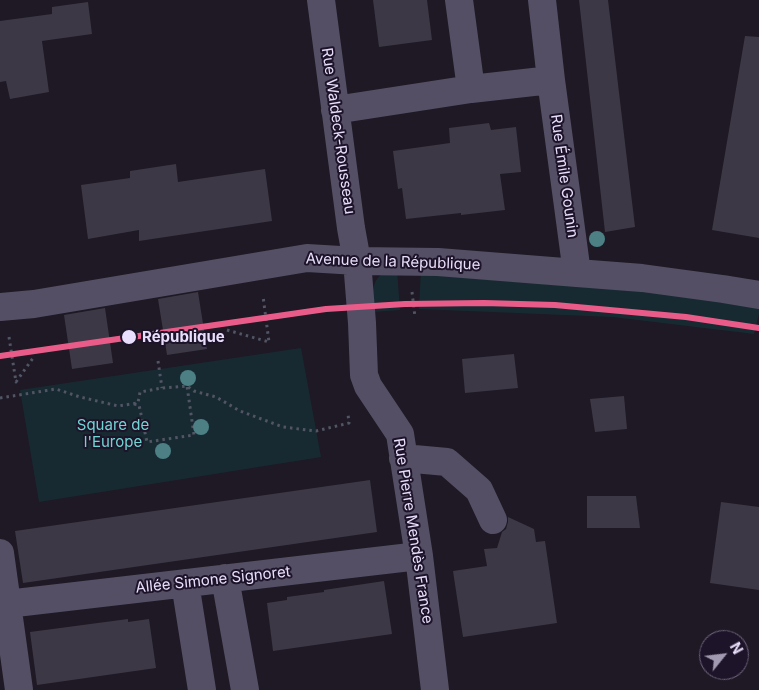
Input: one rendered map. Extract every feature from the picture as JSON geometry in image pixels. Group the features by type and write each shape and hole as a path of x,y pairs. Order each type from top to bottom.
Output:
{"street":[{"name":"Rue Waldeck-Rousseau","path":"321,0 357,261"},
{"path":"459,0 471,89"},
{"name":"Rue Émile Gounin","path":"542,0 577,272"},
{"path":"335,110 471,89 551,80"},
{"name":"Avenue de la République","path":"3,307 34,304 307,258 438,262 577,272 642,278 759,295"},
{"name":"Rue Pierre Mendès France","path":"357,261 364,375 368,386 400,434 419,556 434,690"},
{"path":"403,458 448,462 479,490 493,520"},
{"path":"0,553 19,690"},
{"name":"Allée Simone Signoret","path":"7,604 419,556"},
{"path":"225,578 245,690"},
{"path":"185,583 202,690"}],"path":[{"path":"227,330 269,342 262,283 256,266"},
{"path":"3,307 8,324 16,382 33,358"},
{"path":"158,361 162,388"},
{"path":"132,404 140,405 147,442 194,435 187,386"},
{"path":"0,398 56,389 118,406 138,403 140,392 187,386 194,391 216,396 240,411 283,427 316,432"}],"green space":[{"path":"421,269 759,303 759,314 754,334 613,317 419,309"},
{"path":"397,270 400,310 373,312 373,292 377,278"},
{"name":"Square de l'Europe","path":"301,348 321,457 39,502 20,390"}],"building":[{"path":"373,0 427,0 432,40 379,47"},
{"path":"579,0 608,0 635,227 605,232"},
{"path":"88,2 92,34 42,41 49,92 10,99 6,81 0,82 0,21 52,14 52,7"},
{"path":"745,36 759,37 759,238 712,230"},
{"path":"489,123 491,130 516,127 521,172 500,174 505,210 406,219 402,188 398,189 393,151 450,143 449,128"},
{"path":"176,164 178,182 265,169 272,221 139,241 139,230 88,239 81,185 130,178 130,171"},
{"path":"198,292 207,349 167,355 158,299"},
{"path":"105,308 113,363 72,369 64,315"},
{"path":"514,354 518,388 465,393 462,359"},
{"path":"624,396 627,429 595,432 590,399"},
{"path":"370,480 377,532 23,583 15,531"},
{"path":"587,496 636,496 640,528 587,528"},
{"path":"721,502 759,507 759,590 710,583"},
{"path":"508,517 534,529 536,542 545,541 557,623 463,637 453,571 487,566 484,549 497,548 502,532 506,529"},
{"path":"384,581 392,634 273,651 267,603 287,600 287,597 324,592 324,590"},
{"path":"128,619 128,622 149,619 156,668 37,685 30,632"}],"transit line":[{"path":"0,356 326,309 405,304 484,303 555,305 686,317 759,328"}],"place":[{"name":"République","path":"129,337"}]}
